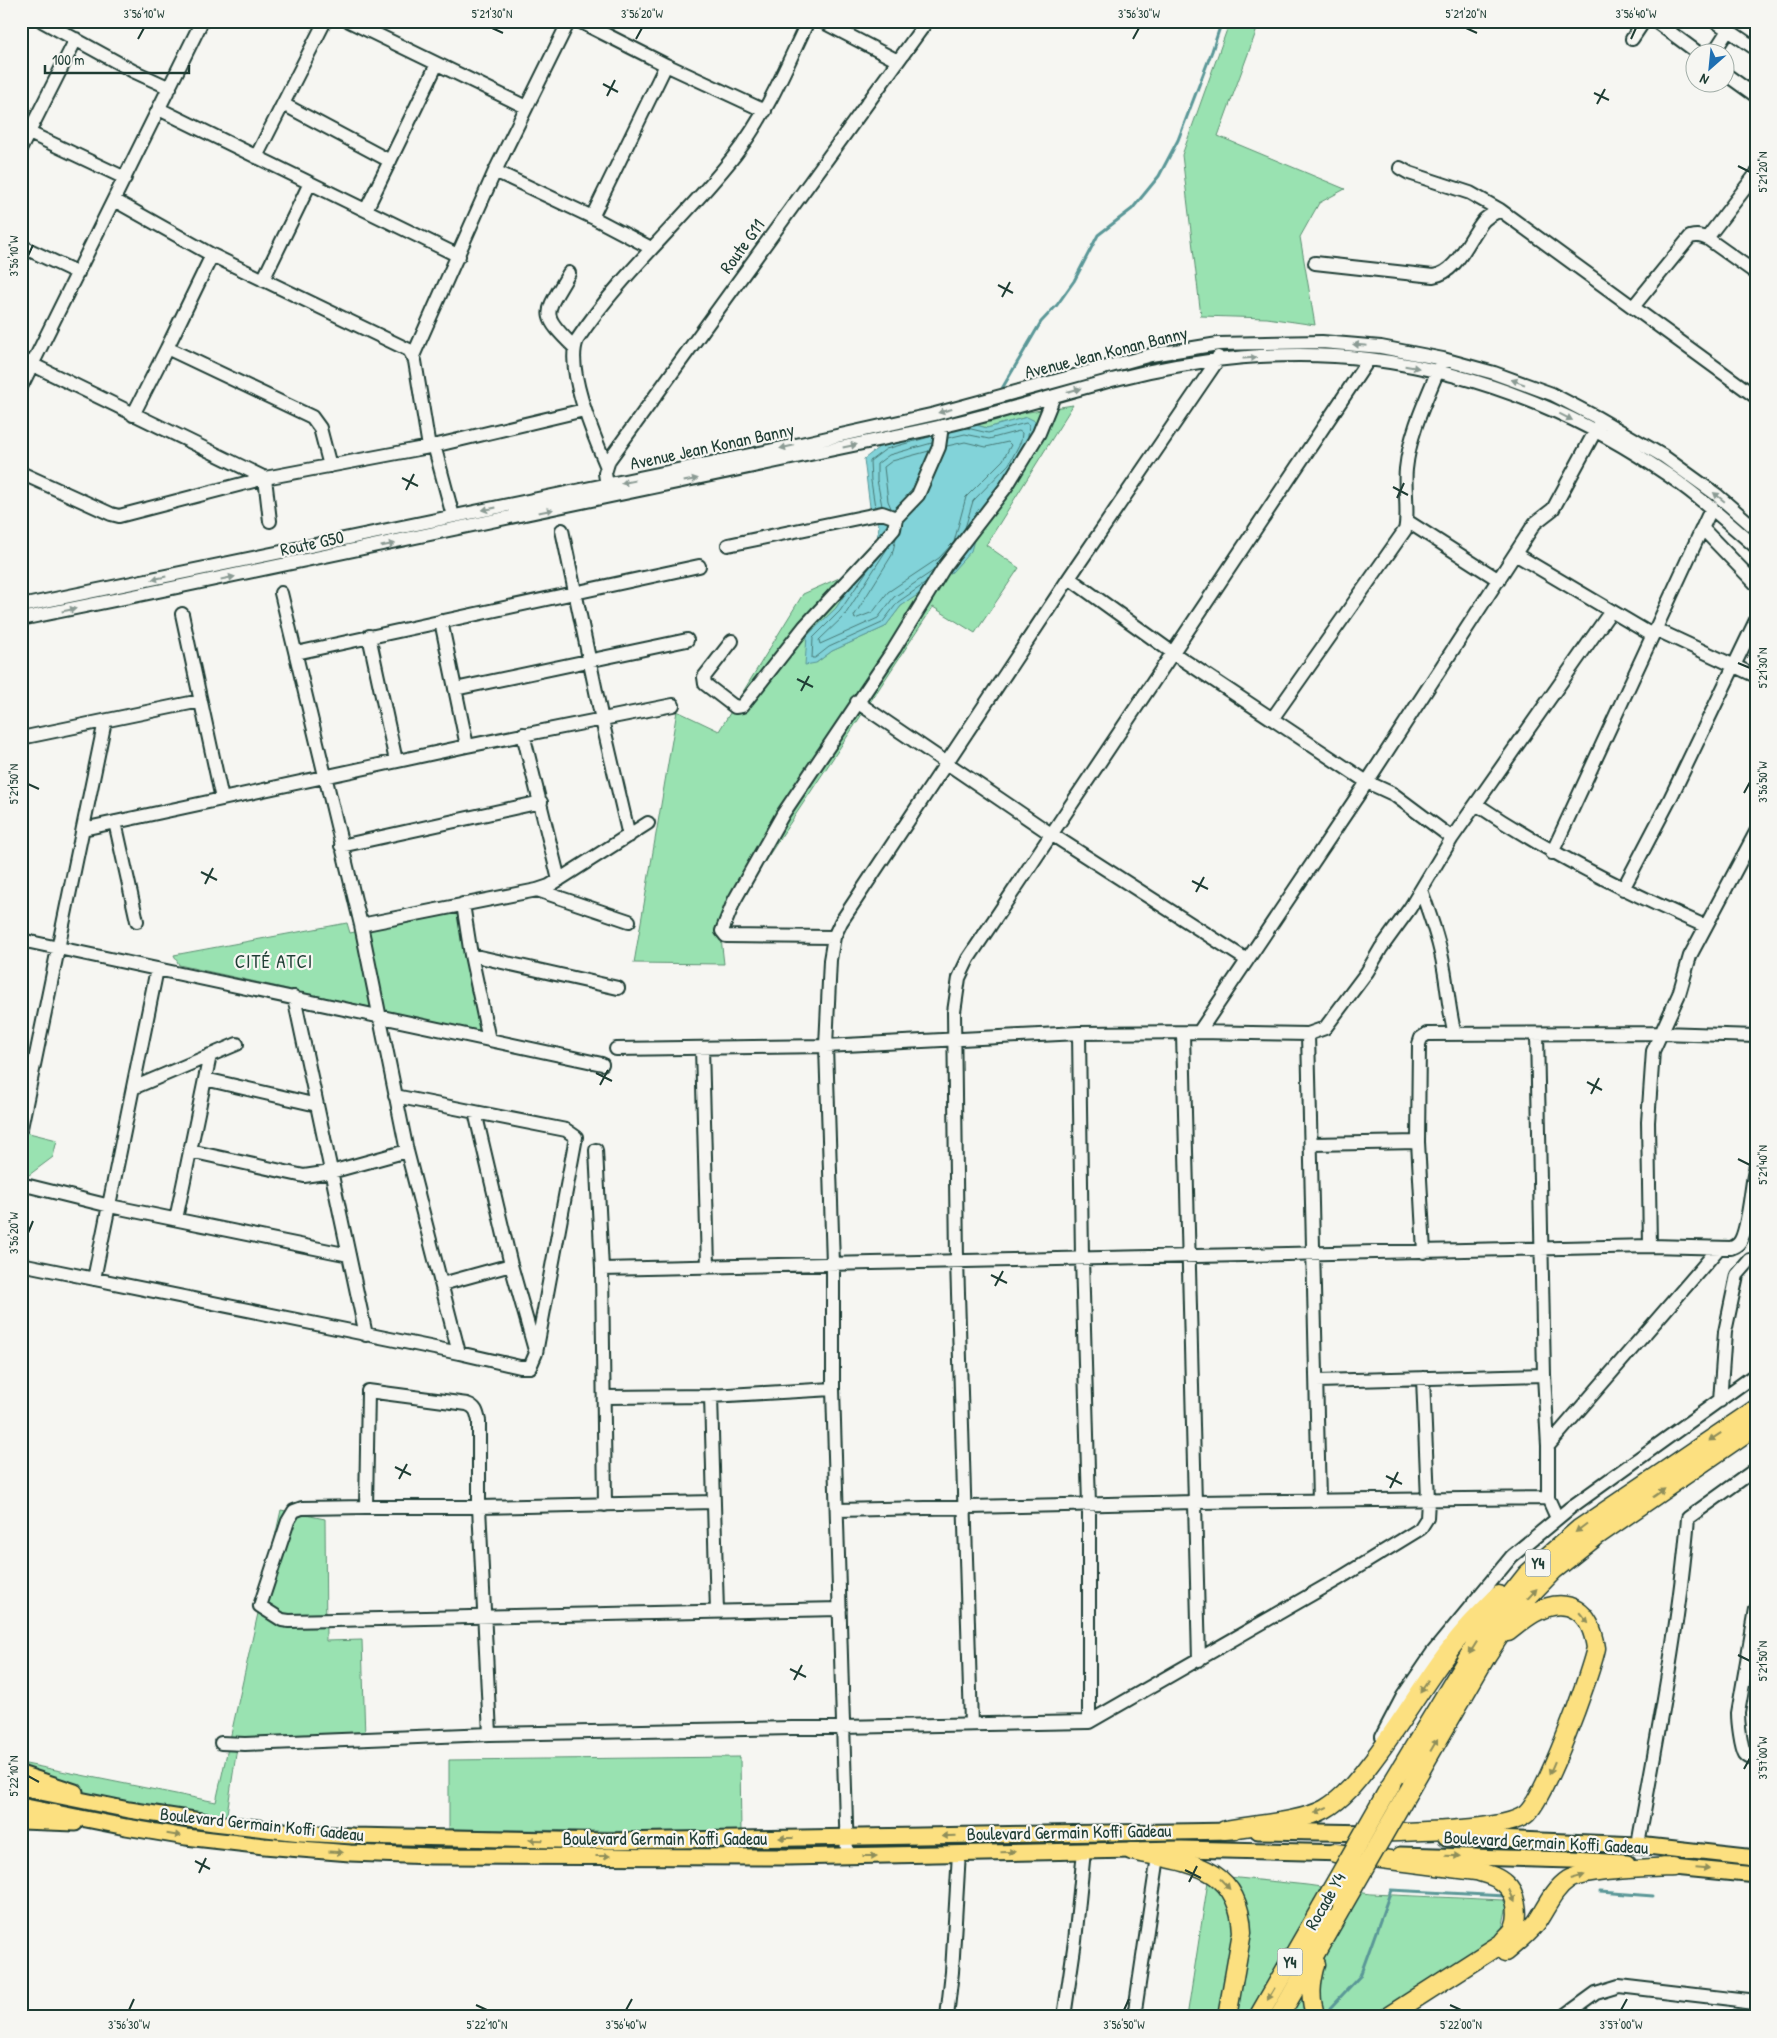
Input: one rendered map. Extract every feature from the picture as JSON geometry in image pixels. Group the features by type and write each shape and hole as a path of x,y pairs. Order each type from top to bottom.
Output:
{"highway":[{"name":"Y4","path":"1527,1574 1579,1529 1756,1409"},
{"name":"Y4","path":"1487,1655 1510,1620 1554,1570 1598,1536 1756,1426"},
{"path":"1225,1830 1303,1817 1324,1810 1339,1800 1389,1740 1448,1651 1481,1612 1506,1589 1527,1574"},
{"name":"Rocade Y4","path":"1258,2017 1391,1785 1488,1625 1527,1574"},
{"path":"1374,1833 1487,1826 1515,1820 1524,1816 1533,1808 1541,1795 1557,1756 1594,1658 1596,1648 1594,1634 1586,1617 1573,1607 1554,1606 1534,1613 1508,1633 1487,1655"},
{"name":"Rocade Y4","path":"1279,2017 1487,1655"},
{"path":"1132,1851 1158,1853 1196,1865 1226,1883 1236,1898 1242,1918 1242,1932 1227,2017"},
{"path":"1335,1853 1483,1873 1506,1884 1514,1898 1517,1910 1514,1928 1502,1943 1387,2017"},
{"path":"1407,2017 1503,1954 1536,1923 1557,1891 1569,1880 1587,1874 1618,1870 1674,1867"},
{"path":"1316,2017 1311,2004 1311,1985 1328,1931"}],"main road":[{"path":"21,1774 129,1810"},
{"name":"Boulevard Germain Koffi Gadeau","path":"21,1788 129,1810 267,1830 353,1836 608,1841 1225,1830 1374,1833 1638,1845 1756,1858"},
{"name":"Boulevard Germain Koffi Gadeau","path":"21,1806 186,1837 350,1853 460,1856 788,1857 959,1852 1132,1851"},
{"path":"21,1822 77,1823 126,1827"},
{"name":"Boulevard Germain Koffi Gadeau","path":"1158,1853 1312,1852 1571,1860 1756,1875"}],"street":[{"path":"42,21 133,71 170,88"},
{"path":"21,388 26,362 78,273 202,21"},
{"path":"256,157 325,21"},
{"path":"349,21 526,107"},
{"path":"413,356 459,256 495,171 569,21"},
{"path":"579,21 666,65 765,111"},
{"path":"607,492 606,465 584,410 573,355 574,347 584,330 651,248 730,161 765,111 808,21"},
{"path":"821,21 898,61"},
{"name":"Route G11","path":"606,465 928,21"},
{"path":"1632,40 1644,21"},
{"path":"1655,21 1684,42"},
{"path":"1716,21 1731,26 1756,49"},
{"path":"1721,42 1731,26"},
{"path":"21,148 25,130 76,40"},
{"path":"366,210 425,93 437,64"},
{"path":"592,217 666,65"},
{"path":"1734,80 1756,96"},
{"path":"283,104 390,161"},
{"path":"159,109 459,256"},
{"path":"25,130 125,178"},
{"path":"1400,168 1408,173 1470,193 1500,210 1756,397"},
{"path":"495,171 592,217 651,248"},
{"path":"1707,238 1756,174"},
{"path":"263,280 310,183"},
{"path":"114,200 212,255 403,346 413,356 431,446 453,516"},
{"path":"1315,263 1433,276 1441,275 1450,269 1484,220 1500,210"},
{"path":"1633,307 1690,237 1698,235 1707,238 1756,273"},
{"path":"21,246 78,273"},
{"path":"133,415 212,255"},
{"path":"569,273 550,308 548,316 551,323 574,347"},
{"name":"Avenue Jean Konan Banny","path":"607,492 992,399 1151,355 1218,344 1322,342 1382,347 1443,358 1494,373 1552,394 1602,420 1670,462 1717,495 1756,528"},
{"path":"847,1856 833,1389 833,1264 826,1046 830,960 834,937 841,922 946,761 1217,361 1218,344"},
{"path":"167,348 312,417 320,428 330,466"},
{"name":"Avenue Jean Konan Banny","path":"607,492 942,426 1120,378 1186,364 1273,356 1324,356 1369,359 1438,371 1490,386 1544,406 1656,466 1712,507 1756,547"},
{"path":"1272,719 1405,530 1407,521 1405,485 1410,443 1417,420 1443,358"},
{"path":"971,1724 957,1260 955,998 963,969 1051,834 1369,359"},
{"path":"26,362 265,478"},
{"path":"834,937 726,936 722,932 734,901 783,814 894,649 944,566 1006,487 1039,433 1054,396"},
{"path":"21,473 110,514 119,516 265,478 431,446 584,410"},
{"path":"1199,1032 1367,782 1535,523 1552,509 1602,420"},
{"path":"732,641 704,677 704,684 738,708 742,706 805,626 894,529 896,518 918,495 939,447 942,426"},
{"path":"265,478 270,521"},
{"name":"Route G50","path":"21,606 453,516 607,492"},
{"name":"Route G50","path":"21,619 428,536 607,492"},
{"path":"1552,852 1712,507"},
{"path":"728,545 882,513 896,518"},
{"path":"1407,521 1498,580"},
{"path":"1702,528 1756,584"},
{"path":"562,530 602,720 629,836"},
{"path":"1515,554 1611,611 1654,632 1756,676"},
{"path":"296,653 699,566"},
{"path":"1069,578 1173,653 1367,782 1393,794 1452,838"},
{"path":"281,593 361,925 407,1151 459,1353"},
{"path":"616,1049 826,1046 1080,1033 1183,1034 1199,1032 1285,1035 1315,1033 1325,1028 1367,972 1421,890 1452,838 1611,611"},
{"path":"182,614 222,799"},
{"path":"1622,890 1674,790 1756,620"},
{"path":"441,621 467,746"},
{"path":"369,636 396,761"},
{"path":"456,689 687,640"},
{"path":"21,738 200,700"},
{"path":"857,702 1051,834 1246,960"},
{"path":"83,830 396,761 673,705"},
{"path":"21,1128 106,721"},
{"path":"524,734 559,880"},
{"path":"341,846 541,802"},
{"path":"1476,804 1552,852 1622,890 1705,926"},
{"path":"115,822 137,921"},
{"path":"361,925 537,890 559,880 648,823"},
{"path":"1650,1246 1648,1122 1652,1051 1679,994 1690,956 1756,832"},
{"path":"537,890 628,921"},
{"path":"1421,890 1437,937 1444,968 1448,1006 1455,1034"},
{"path":"463,904 471,955 489,1040"},
{"path":"21,940 602,1064"},
{"path":"471,955 618,988"},
{"path":"94,1279 157,969"},
{"path":"294,997 366,1335"},
{"path":"1080,1033 1082,1258 1089,1504 1089,1722"},
{"path":"1424,1252 1418,1142 1419,1044 1421,1038 1427,1034 1661,1033 1756,1036"},
{"path":"1183,1034 1199,1660"},
{"path":"1308,1034 1319,1501"},
{"path":"1537,1034 1548,1498 1557,1518"},
{"path":"133,1088 237,1044"},
{"path":"702,1048 708,1266"},
{"path":"176,1220 210,1055"},
{"path":"205,1079 317,1105"},
{"path":"21,1264 526,1368 532,1366 576,1137 566,1130 395,1096"},
{"path":"475,1112 511,1265 536,1353"},
{"path":"1312,1144 1418,1142"},
{"path":"596,1150 602,1269 605,1505"},
{"path":"190,1151 297,1175 310,1176 407,1151"},
{"path":"602,1269 957,1260 1542,1250 1650,1246 1731,1248 1738,1244 1746,1220 1756,1166"},
{"path":"21,1182 110,1206 349,1255"},
{"path":"1720,1401 1726,1324 1737,1275 1753,1263 1738,1244"},
{"path":"1548,1446 1719,1248"},
{"path":"442,1284 511,1265"},
{"path":"1366,1769 1403,1696 1433,1652 1512,1556 1557,1518 1637,1458 1756,1374"},
{"path":"1317,1381 1544,1375"},
{"path":"221,1743 245,1744 490,1734 1089,1722 1348,1574 1420,1528 1427,1518 1428,1500 1423,1378"},
{"path":"605,1397 711,1396 833,1389"},
{"path":"366,1507 368,1391 467,1404 475,1408 479,1421 479,1507 490,1734"},
{"path":"711,1396 717,1612"},
{"path":"1638,1845 1672,1647 1685,1558 1688,1518 1756,1469"},
{"path":"838,1510 1195,1502 1548,1498"},
{"path":"714,1502 479,1507 302,1508 294,1510 288,1521 260,1606 282,1620 289,1621 840,1609"},
{"path":"1756,1608 1738,1713 1738,1725 1744,1753 1749,1758 1756,1760"},
{"path":"947,2017 952,1972 959,1852"},
{"path":"1064,2017 1084,1852"},
{"path":"1134,2017 1158,1853"},
{"path":"1563,2017 1596,1993 1619,1986 1756,2002"}],"green space":[{"path":"1230,21 1260,21 1218,136 1345,189 1319,203 1300,237 1315,325 1267,318 1201,316 1182,155"},
{"path":"1073,405 986,545 1019,568 975,633 933,607 720,929 724,964 634,963 677,711 719,731 803,594 864,567 836,608 807,636 807,649 816,663 832,651 885,627 901,606 924,590 976,530 983,506 1000,490 1027,417 987,428 965,422"},
{"path":"457,910 482,1032 179,965 174,955 347,923 350,933"},
{"path":"21,1131 57,1140 53,1157 21,1181"},
{"path":"281,1510 325,1519 326,1641 362,1640 365,1738 238,1741 226,1820 21,1781 21,1763 216,1802"},
{"path":"740,1757 741,1833 449,1829 449,1760"},
{"path":"1209,1875 1371,1894 1503,1900 1507,1905 1497,1953 1397,2017 1187,2017"}],"water":[{"path":"1027,417 1035,421 1032,444 1000,490 983,506 971,551 952,572 901,606 885,627 832,651 816,663 805,665 807,636 836,608 876,546 879,526 870,507 864,459 883,444 965,422 987,428"}],"waterway":[{"path":"1000,392 1041,322 1057,305 1074,281 1098,235 1132,209 1159,176 1178,140 1222,21"},
{"path":"1330,2008 1360,1976 1391,1890 1505,1896"},
{"path":"1600,1892 1653,1896"}],"district":[{"name":"CITÉ ATCI","path":"274,961"}]}
